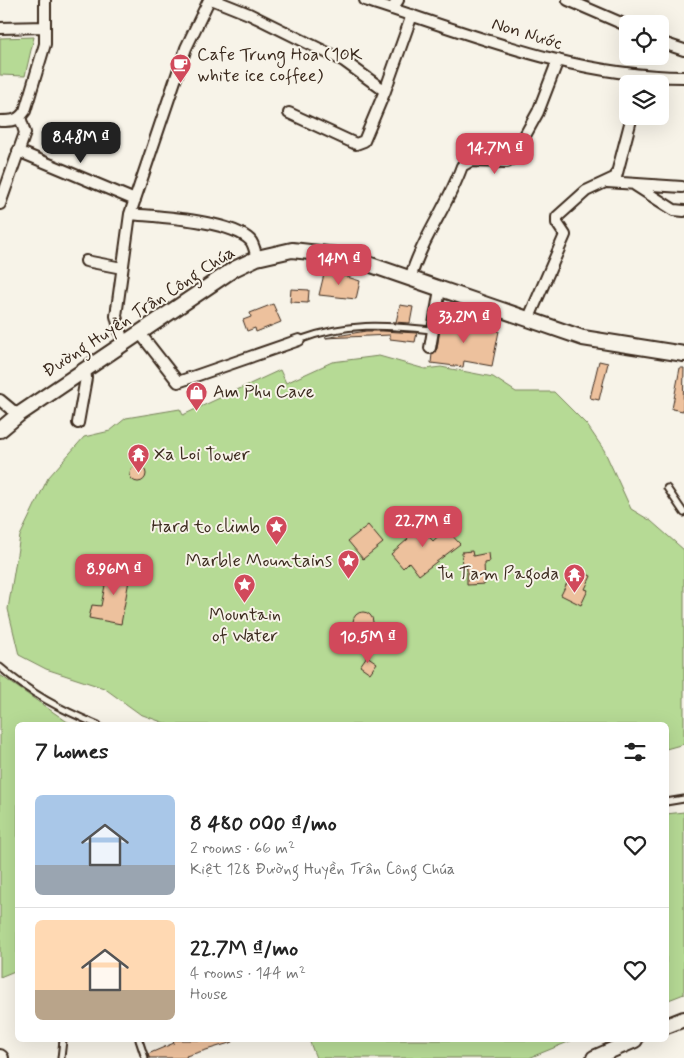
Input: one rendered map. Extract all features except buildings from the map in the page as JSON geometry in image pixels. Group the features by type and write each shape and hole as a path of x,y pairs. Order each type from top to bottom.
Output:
{"street":[{"path":"0,204 25,133 22,114 44,44 45,0"},
{"path":"123,343 116,316 130,214 186,48 208,0"},
{"path":"214,0 249,14 344,61 385,92"},
{"name":"Non Nước","path":"365,0 395,4 412,15 558,60 620,75"},
{"path":"568,0 619,22"},
{"path":"289,113 356,144 364,141 385,92 412,15"},
{"path":"0,28 45,27"},
{"path":"669,45 684,50"},
{"path":"410,279 418,253 454,187 462,166 470,161 507,162 512,159 538,112 558,60"},
{"name":"Non Nước","path":"669,78 684,77"},
{"path":"0,121 13,121 22,114"},
{"path":"528,320 565,235 557,223 557,217 586,191 607,182 617,175 630,125"},
{"path":"18,151 135,200"},
{"path":"607,182 682,187"},
{"path":"633,184 674,210 684,211"},
{"path":"130,214 193,221 237,231 251,241 258,258"},
{"name":"Đường Huyền Trân Công Chúa","path":"0,430 18,415 234,269 258,258 292,250 324,252 345,256 583,338 661,352 684,354"},
{"path":"86,261 122,268"},
{"path":"430,348 440,290"},
{"path":"139,332 178,382 300,340"},
{"path":"78,423 86,378 85,369"},
{"path":"0,400 18,415"},
{"path":"669,1025 684,1019"},
{"path":"594,1058 630,1042"}],"lane":[{"path":"300,340 321,332 355,326 376,325 433,330"},
{"path":"667,488 684,513"},
{"path":"0,667 24,688 69,713 91,722"},
{"path":"669,802 684,799"},
{"path":"62,1058 63,1042"},
{"path":"140,1042 145,1058"}],"green space":[{"path":"34,37 25,76 0,75 0,38"},
{"name":"Marble Mountains","path":"379,356 425,369 441,367 493,377 516,392 554,392 587,425 604,450 631,509 651,521 684,550 684,744 669,748 669,722 162,722 140,714 104,688 46,669 19,655 8,609 20,536 48,478 84,437 110,431 126,418 180,409 183,415 280,370 286,383 332,362"},
{"path":"0,675 68,722 15,722 15,971 0,977"},
{"path":"684,812 684,994 669,1000 669,814"},
{"path":"310,1042 568,1042 529,1058 316,1058"}],"place":[{"name":"Cafe Trung Hoa (10K white ice coffee)","path":"181,84"},
{"name":"Am Phu Cave","path":"197,411"},
{"name":"Xa Loi Tower","path":"138,474"},
{"name":"Hard to climb","path":"276,546"},
{"name":"Marble Mountains","path":"348,580"},
{"name":"Tu Tam Pagoda","path":"575,593"},
{"name":"Mountain of Water","path":"245,604"}]}
